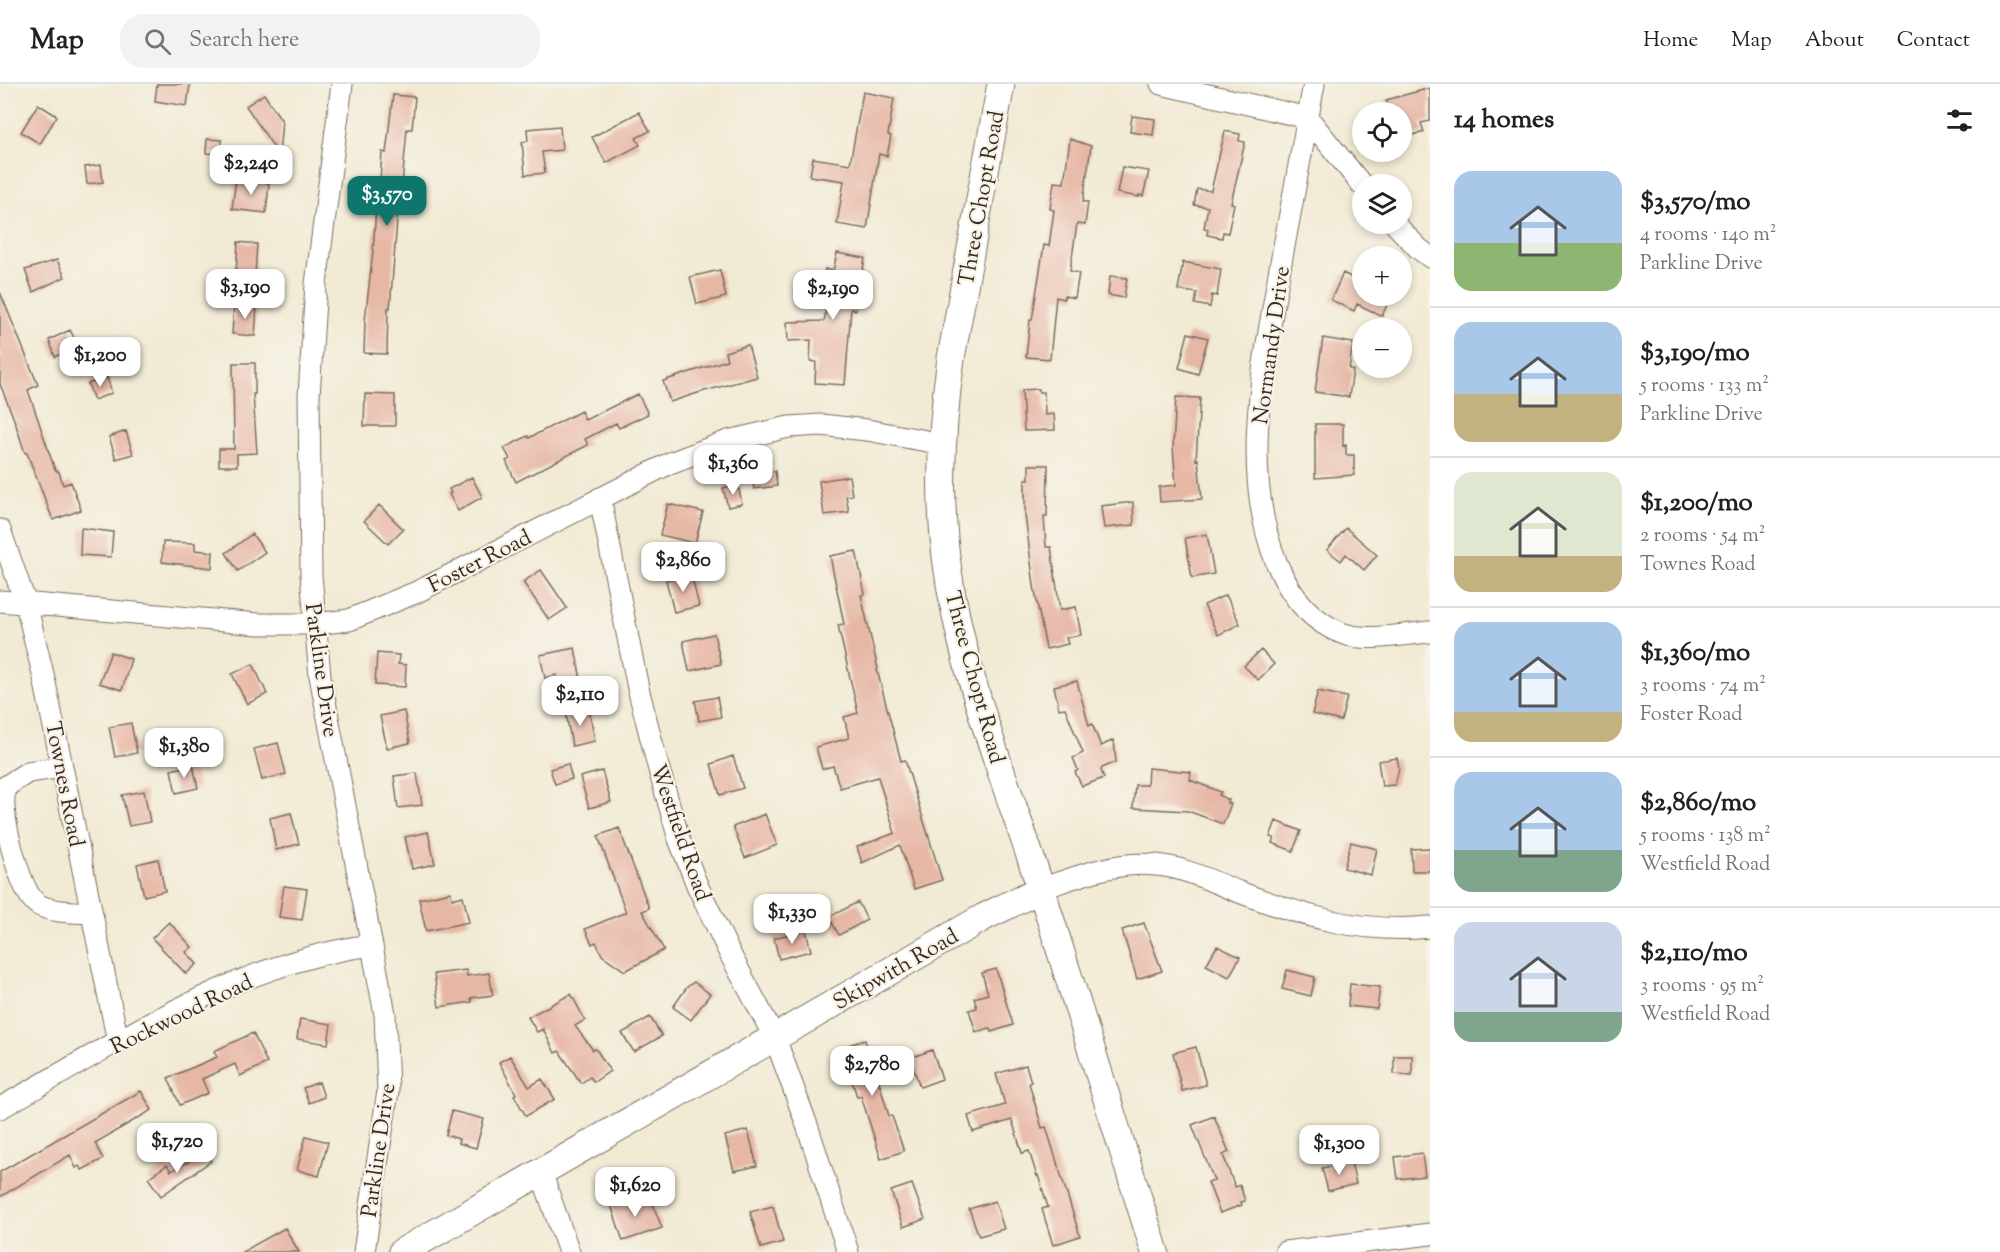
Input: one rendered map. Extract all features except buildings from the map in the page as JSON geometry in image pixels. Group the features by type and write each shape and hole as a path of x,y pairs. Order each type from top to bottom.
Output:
{"main road":[{"name":"Three Chopt Road","path":"1001,84 945,399 942,515 948,571 957,620 975,689 1041,889 1155,1252"},
{"name":"Skipwith Road","path":"402,1252 984,917 1041,889"}],"street":[{"name":"Parkline Drive","path":"342,84 316,284 309,396 311,575 320,676 385,1014 388,1091 364,1252"},
{"path":"1161,84 1308,118 1353,174"},
{"name":"Normandy Drive","path":"1314,84 1263,369 1258,427 1262,514 1272,550 1284,580 1299,603 1327,626 1346,635 1368,637 1430,632"},
{"path":"1405,234 1430,258"},
{"name":"Foster Road","path":"0,601 258,624 315,624 349,620 417,592 690,454 728,441 789,427 820,425 867,430 943,444"},
{"name":"Westfield Road","path":"600,498 639,688 679,839 701,895 775,1038 808,1128 848,1252"},
{"name":"Townes Road","path":"0,530 26,604 44,678 118,1042"},
{"path":"62,767 28,772 5,787 4,806 10,840 20,878 36,903 54,910 92,913"},
{"name":"Skipwith Road","path":"1041,889 1101,868 1156,865 1176,868 1324,921 1401,930 1430,927"},
{"name":"Rockwood Road","path":"0,1108 160,1018 260,974 343,948 372,945"},
{"path":"541,1172 568,1252"},
{"path":"1285,1252 1430,1234"}]}
